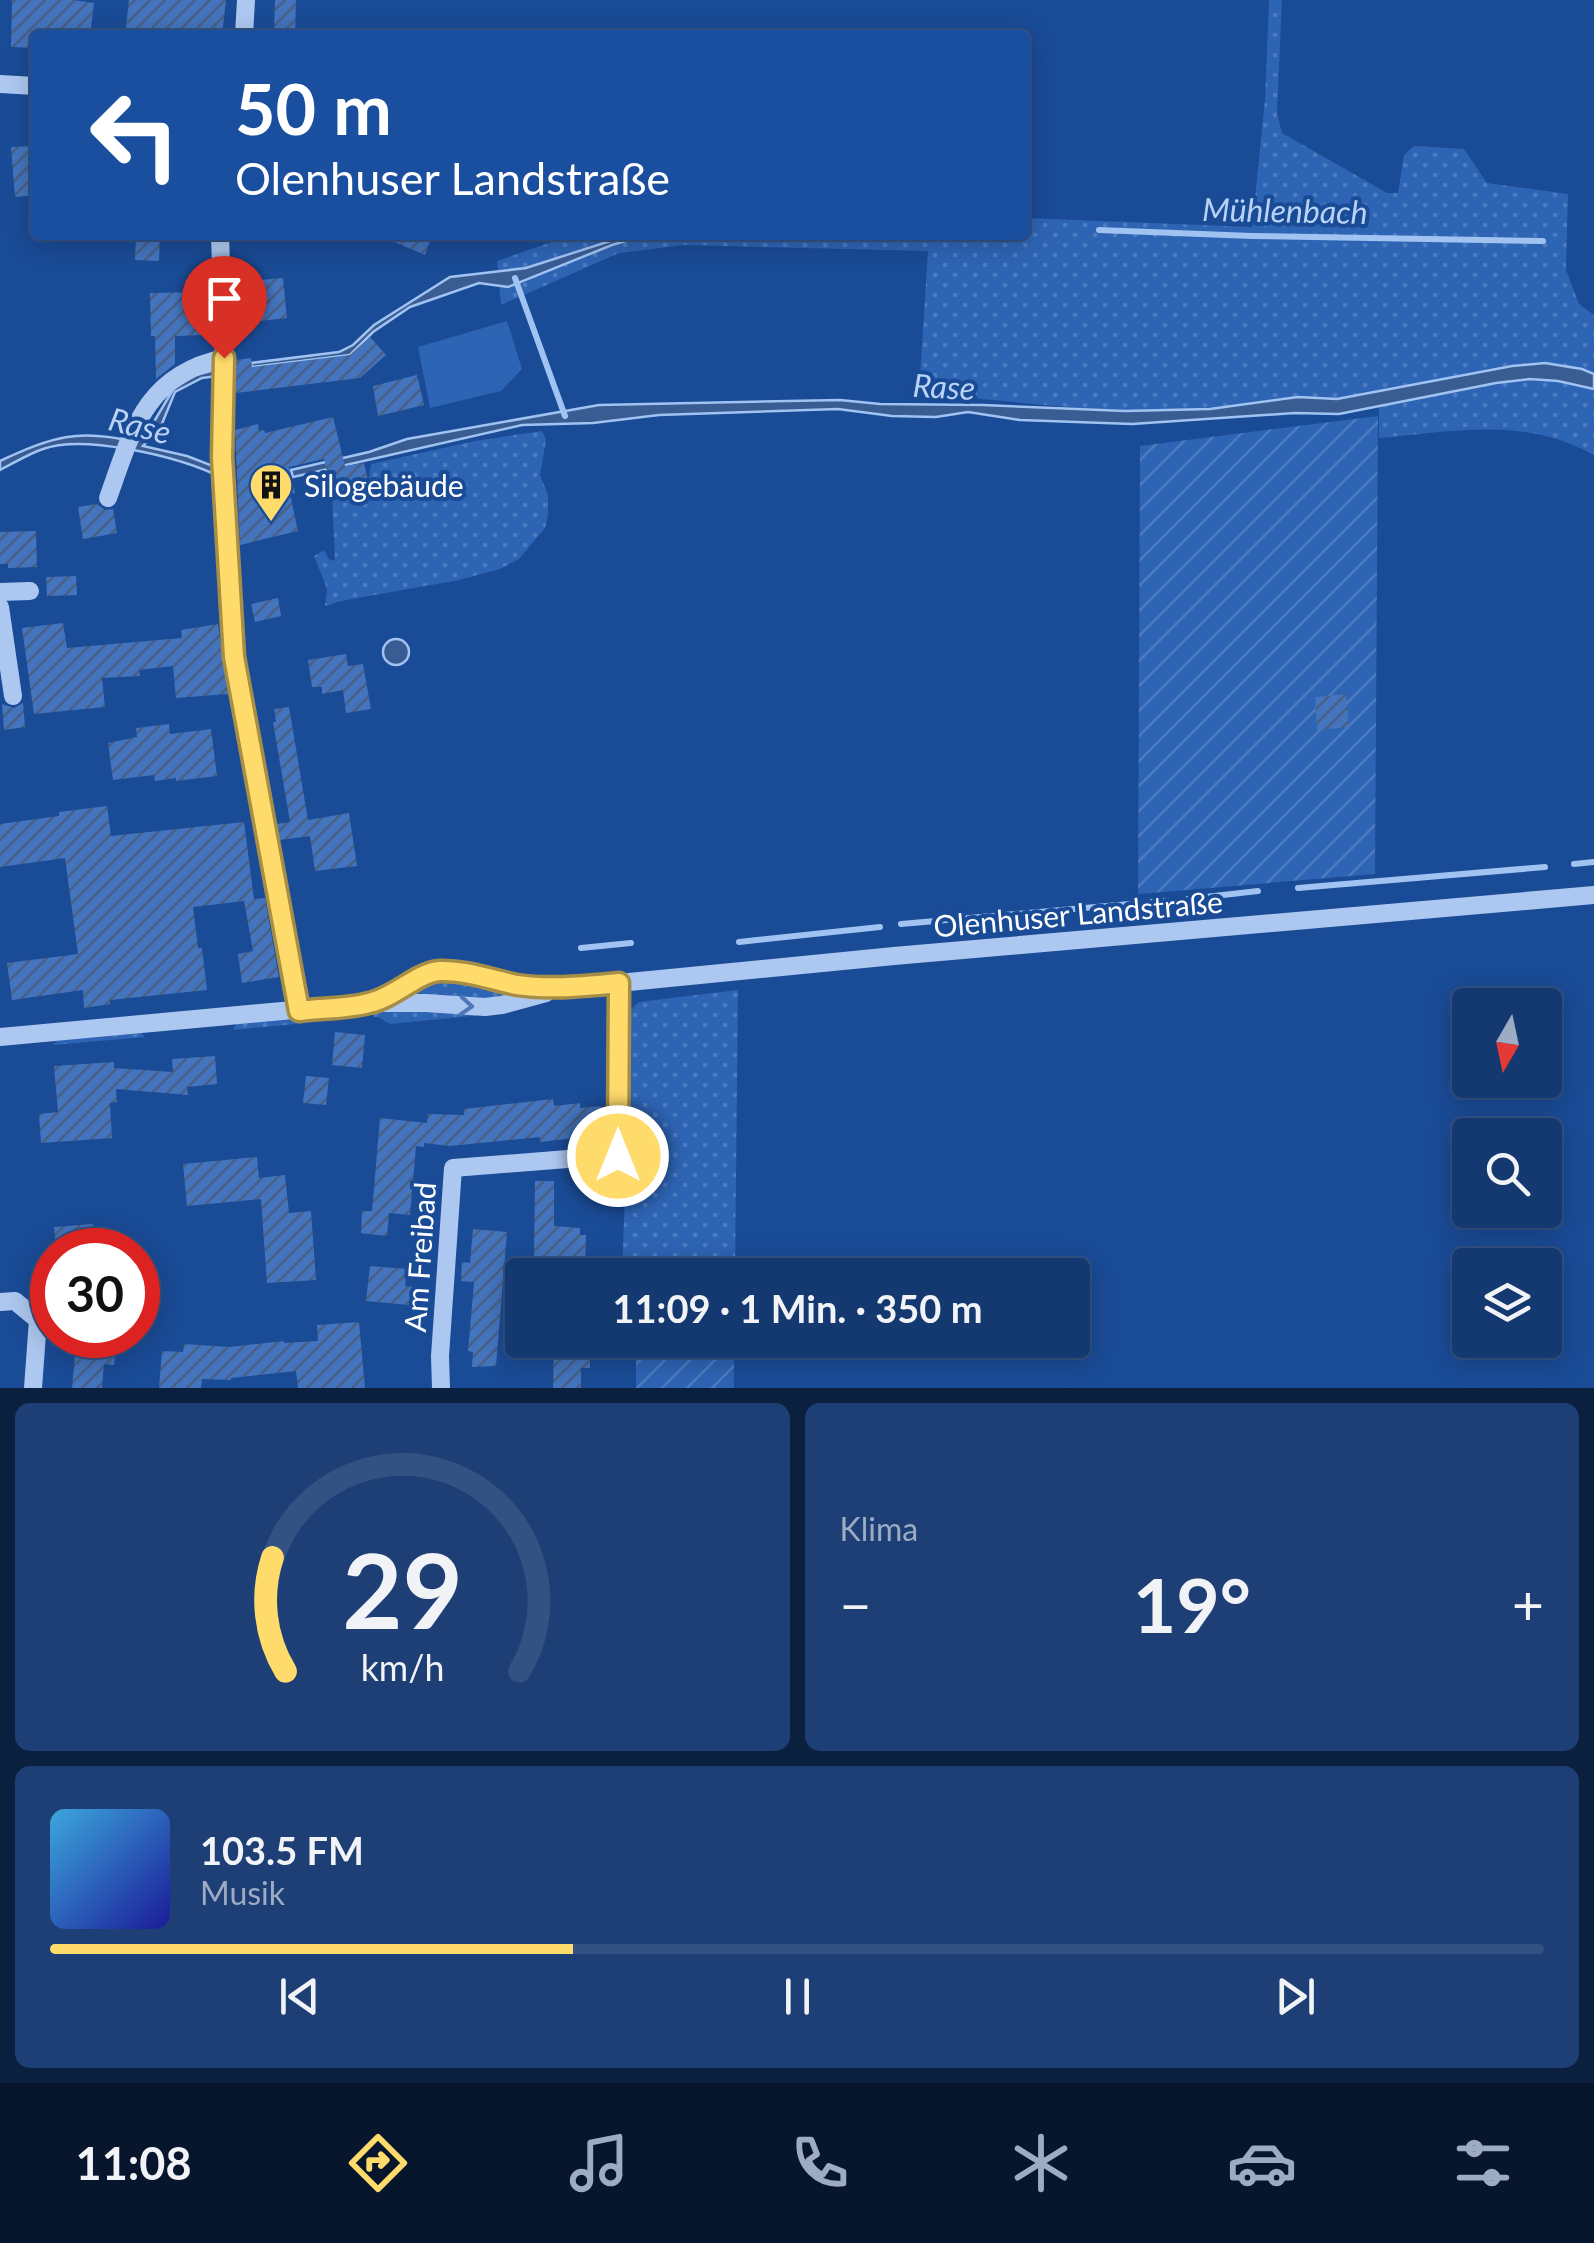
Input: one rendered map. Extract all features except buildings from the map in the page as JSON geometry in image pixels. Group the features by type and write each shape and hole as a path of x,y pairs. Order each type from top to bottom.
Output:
{"street":[{"path":"244,30 246,0"},
{"path":"0,84 30,86"},
{"path":"220,240 222,457 234,657 299,1011"},
{"path":"108,498 138,422 161,388 200,363 224,367"},
{"path":"0,592 30,590"},
{"path":"0,607 12,696"},
{"name":"Olenhuser Landstraße","path":"369,1004 435,971 568,988 1594,895"},
{"name":"Am Freibad","path":"441,1388 453,1168 618,1156 619,983"},
{"name":"Olenhuser Landstraße","path":"0,1037 369,1004 484,1007 568,988"},
{"path":"0,1302 15,1300 38,1320 34,1388"}],"shaded area":[{"path":"1269,0 1282,0 1277,114 1282,133 1387,193 1398,193 1404,155 1414,146 1464,149 1487,183 1568,194 1566,270 1579,304 1594,315 1594,374 1565,366 1534,364 1338,399 1289,398 1173,411 1064,407 919,393 928,251 684,245 619,253 501,305 497,261 557,240 1030,240 1030,218 1252,227 1265,100"},
{"path":"613,240 629,240 508,287 479,283 410,307 373,332 350,355 252,367 251,363 339,352 450,277 526,268"},
{"path":"507,321 522,369 501,391 430,408 418,347"},
{"path":"1545,363 1594,374 1594,389 1530,379 1339,414 1295,413 1132,424 1020,420 968,412 936,417 892,416 838,409 659,415 593,423 522,425 293,477 291,470 407,439 599,405 840,400 1125,411 1210,409 1298,397 1337,399"},
{"path":"218,369 218,376 202,378 175,392 161,426 143,446 213,466 212,473 152,454 81,444 43,449 0,470 0,461 66,437 97,436 135,442 155,420 174,388 196,375"},
{"path":"1530,379 1594,389 1594,455 1542,435 1515,431 1462,430 1379,438 1379,406"},
{"path":"1378,416 1375,874 1138,894 1140,446"},
{"path":"542,431 546,440 540,475 548,495 548,514 545,528 519,559 500,569 459,580 325,606 327,589 314,556 324,550 335,561 332,493 368,485 371,464"},
{"path":"396,639 405,643 409,652 405,661 396,665 387,661 383,652 387,643"},
{"path":"445,977 508,989 513,996 490,1001 412,994 428,982"},
{"path":"738,990 735,1258 623,1258 627,1013 639,1002"},
{"path":"420,1009 481,1015 390,1024 374,1017 374,1012"},
{"path":"313,1018 316,1022 233,1030 236,1024"},
{"path":"141,1033 145,1037 53,1045 56,1041"},
{"path":"619,1358 734,1358 734,1359"},
{"path":"636,1359 734,1359 734,1388 636,1388"}],"waterway":[{"name":"Mühlenbach","path":"1099,230 1543,241"},
{"path":"515,278 565,416"},
{"path":"1574,864 1594,862"},
{"path":"1298,888 1545,867"},
{"path":"1188,899 1258,891"},
{"path":"1152,902 1168,901"},
{"path":"901,924 1130,904"},
{"path":"739,942 880,927"},
{"path":"581,948 631,943"}],"place":[{"name":"Silogebäude","path":"271,523"}],"route":[{"path":"224,358 222,457 234,657 299,1011 369,1004 435,971 529,986 568,988 619,983 618,1156"}],"water label":[{"name":"Rase","path":"944,386"},
{"name":"Rase","path":"140,425"}]}
